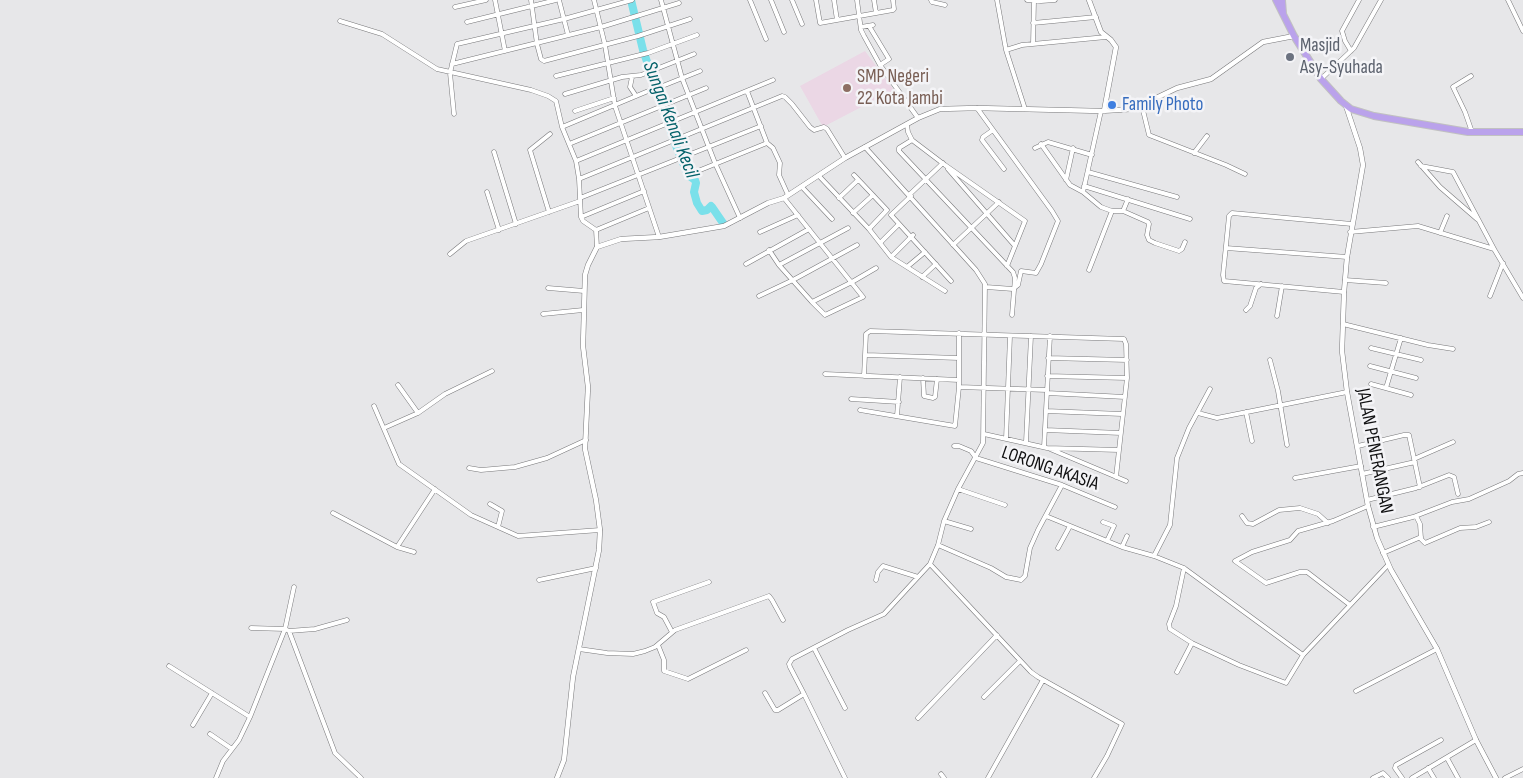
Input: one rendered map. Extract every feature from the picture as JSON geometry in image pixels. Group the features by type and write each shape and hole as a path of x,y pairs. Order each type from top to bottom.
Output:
{"highway":[{"path":"1276,0 1294,36 1321,79 1346,106 1374,116 1472,132 1523,132"},
{"path":"1282,0 1283,14"}],"street":[{"path":"455,7 486,0"},
{"path":"495,0 505,51"},
{"path":"531,0 537,44 541,59 544,61 640,36 690,20"},
{"path":"467,22 558,0 568,36"},
{"path":"594,0 605,45 615,106 659,237"},
{"path":"454,114 450,73 457,44 631,0"},
{"path":"661,0 682,78 715,163 740,218"},
{"path":"750,0 766,39"},
{"path":"771,0 784,32"},
{"path":"792,0 802,24"},
{"path":"814,0 820,23 893,10 893,0"},
{"path":"834,0 837,20"},
{"path":"857,0 864,36 880,65 918,118"},
{"path":"874,0 876,13"},
{"path":"931,0 932,2 945,5"},
{"path":"997,0 1006,50 1025,109"},
{"path":"1027,0 1055,0"},
{"path":"1083,192 1116,50 1115,45 1101,32 1089,0"},
{"path":"1352,51 1345,41 1342,31 1359,0"},
{"path":"1321,79 1352,51 1381,0"},
{"path":"1508,0 1523,31"},
{"path":"1033,44 1034,1"},
{"path":"452,64 568,36 679,3"},
{"path":"1033,23 1096,17"},
{"path":"340,21 382,34 436,69 531,90 548,96 556,102 562,126 576,161 581,216 583,221 596,230"},
{"path":"861,27 871,25 889,59 880,65"},
{"path":"556,76 645,54 697,35"},
{"path":"1006,50 1018,46 1106,36"},
{"path":"597,247 622,239 659,237 726,225 768,203 786,196 845,158 918,118 940,109 1128,110 1142,106 1177,88 1214,78 1261,43 1294,36"},
{"path":"565,94 610,80 626,76 632,77 694,54"},
{"path":"660,87 700,71"},
{"path":"1471,76 1454,85 1453,88 1465,112 1472,132"},
{"path":"632,77 630,87 636,96"},
{"path":"576,161 773,80"},
{"path":"569,144 706,88"},
{"path":"562,126 653,89"},
{"path":"747,91 767,143 773,148 780,163 778,174 786,196 809,229 863,294 862,298 826,315 812,302 768,250"},
{"path":"579,179 777,98 785,97 810,127 814,130 824,127 827,129 845,158"},
{"path":"575,112 614,98"},
{"path":"1142,106 1149,135 1245,174"},
{"name":"JALAN PENERANGAN","path":"1346,106 1360,148 1363,165 1347,257 1342,351 1347,392 1367,503 1373,527 1388,565 1437,649 1476,740 1496,778"},
{"path":"977,108 1058,220 1040,266 1034,273 1021,271 1018,285 1013,289 986,287"},
{"path":"906,125 912,140 1025,221 1007,266"},
{"path":"450,254 466,241 580,200 639,174 761,126"},
{"path":"993,130 982,137 982,140 1004,170"},
{"path":"548,212 530,150 550,134"},
{"path":"1194,152 1207,136"},
{"path":"912,140 898,150 1015,276 1012,315"},
{"path":"1035,148 1040,144 1048,142 1092,155"},
{"path":"693,173 767,143"},
{"path":"1040,144 1072,187 1083,192 1101,207 1112,211 1123,211 1148,222 1147,235 1149,240 1155,244 1179,251 1185,242"},
{"path":"845,778 789,664 795,656 884,614 930,564 938,545 944,521 958,489 983,443 984,434 983,335 986,287 978,272 865,147"},
{"path":"1066,180 1073,148"},
{"path":"494,152 516,224"},
{"path":"944,164 891,214 951,281"},
{"path":"944,164 1015,246"},
{"path":"1479,220 1440,187 1420,164 1453,172 1479,220 1494,249 1523,298"},
{"path":"1088,172 1177,197"},
{"path":"854,175 887,211 868,229"},
{"path":"818,176 891,256 945,291"},
{"path":"839,198 858,180"},
{"path":"1084,186 1190,219"},
{"path":"802,187 832,219"},
{"path":"581,216 644,191"},
{"path":"487,192 499,230"},
{"path":"853,213 872,196"},
{"path":"1123,211 1128,199"},
{"path":"952,245 999,202"},
{"path":"596,230 649,208"},
{"path":"1089,270 1112,211"},
{"path":"1344,292 1224,281 1222,275 1229,216 1231,213 1352,224"},
{"path":"760,232 798,214"},
{"path":"1440,233 1447,216"},
{"path":"880,243 900,224"},
{"path":"1350,232 1411,226 1494,249"},
{"path":"779,264 822,244 848,228"},
{"path":"746,264 768,250 809,229"},
{"path":"557,778 564,760 574,677 596,568 600,530 596,500 586,457 588,387 583,346 584,291 588,266 597,247 596,230"},
{"path":"891,256 912,236"},
{"path":"759,296 793,280 857,245"},
{"path":"1226,248 1347,257"},
{"path":"907,267 925,252"},
{"path":"922,277 936,264"},
{"path":"1490,296 1503,264"},
{"path":"812,302 876,268"},
{"path":"1345,280 1386,283"},
{"path":"1246,310 1250,306 1257,287 1261,284"},
{"path":"1277,316 1282,286"},
{"path":"548,288 584,291"},
{"path":"543,314 583,310"},
{"path":"1343,324 1453,349"},
{"path":"864,376 866,334 870,331 1124,339 1126,344 1127,378 1116,477"},
{"path":"860,410 955,426 959,386 959,333"},
{"path":"1006,438 1010,336"},
{"path":"1026,442 1031,336"},
{"path":"1045,447 1050,336"},
{"path":"1386,388 1401,338"},
{"path":"1371,348 1422,360"},
{"path":"866,355 959,358"},
{"path":"1048,358 1127,360"},
{"path":"1270,360 1287,445"},
{"path":"1370,366 1416,378"},
{"path":"384,428 418,413 445,394 492,371"},
{"path":"825,374 959,380"},
{"path":"1048,376 1127,378"},
{"path":"897,416 900,377"},
{"path":"923,378 924,396 933,398 935,397 937,379"},
{"path":"1371,384 1411,395"},
{"path":"398,385 418,413"},
{"path":"959,386 1125,397"},
{"path":"1154,556 1170,525 1177,458 1189,428 1210,389"},
{"path":"1198,413 1214,418 1347,392"},
{"path":"851,399 899,402"},
{"path":"374,406 399,464 471,515 521,536 600,530"},
{"path":"1046,411 1122,414"},
{"path":"1246,412 1252,441"},
{"path":"1045,430 1120,433"},
{"path":"984,434 1045,447 1126,481"},
{"path":"1358,446 1408,435 1420,487"},
{"path":"469,468 481,470 514,467 546,458 586,440"},
{"path":"1362,474 1414,460 1453,442"},
{"name":"LORONG AKASIA","path":"954,446 971,451 976,458 1062,485 1115,507"},
{"path":"1045,447 1118,450"},
{"path":"1295,478 1361,466"},
{"path":"1373,527 1416,516 1446,504 1473,498 1523,473"},
{"path":"1350,605 1307,572 1300,572 1266,583 1235,561 1252,552 1290,540 1299,530 1328,523 1367,503 1420,487 1449,475 1454,477 1458,494"},
{"path":"938,545 991,568 1006,577 1021,580 1025,576 1030,548 1062,485"},
{"path":"396,547 435,489"},
{"path":"958,489 1005,505"},
{"path":"490,504 502,511 498,527"},
{"path":"1242,516 1246,523 1253,524 1279,510 1300,508 1318,514 1328,523"},
{"path":"332,513 396,547 414,552"},
{"path":"1046,516 1108,541 1184,568 1303,655"},
{"path":"1416,516 1420,524 1422,542 1426,543 1460,528 1476,527 1488,522"},
{"path":"944,521 971,529"},
{"path":"1104,522 1114,526 1108,541"},
{"path":"1058,548 1070,526"},
{"path":"1122,546 1127,536"},
{"path":"1383,553 1421,537"},
{"path":"930,564 1020,661 1042,680 1122,724 1094,778"},
{"path":"1184,568 1176,606 1169,627 1192,643 1239,665 1286,683 1303,655 1388,565"},
{"path":"876,580 878,572 883,566 918,577"},
{"path":"539,580 596,568"},
{"path":"672,632 664,617 657,613 654,602 709,582"},
{"path":"216,778 223,761 250,718 284,629 294,587"},
{"path":"579,649 602,653 633,654 651,650 672,632 769,596 783,620"},
{"path":"251,628 284,629 289,631 315,629 346,620"},
{"path":"289,631 334,753 361,778"},
{"path":"918,718 997,635"},
{"path":"1177,672 1192,643"},
{"path":"658,644 664,662 664,671 688,679 746,650"},
{"path":"814,648 845,708"},
{"path":"1356,691 1437,649"},
{"path":"984,697 1020,661"},
{"path":"169,666 250,718"},
{"path":"988,778 1042,680"},
{"path":"193,725 212,693"},
{"path":"765,693 775,710 804,694"},
{"path":"210,734 232,749"},
{"path":"1402,778 1395,768 1396,765 1441,740"},
{"path":"1412,778 1476,740"},
{"path":"1447,758 1458,778"},
{"path":"1428,768 1434,778"},
{"path":"1505,778 1523,769"},
{"path":"1373,778 1383,773 1388,778"}],"shaded area":[{"name":"SMP Negeri 22 Kota Jambi","path":"865,51 894,90 823,127 800,86"}],"waterway":[{"name":"Sungai Kenali Kecil","path":"631,0 643,50 675,143 688,175 696,183 694,192 697,203 702,211 707,210 711,206 723,223"}],"place":[{"name":"Masjid Asy-Syuhada","path":"1290,57"},
{"name":"SMP Negeri 22 Kota Jambi","path":"847,88"},
{"name":"Family Photo","path":"1112,105"}]}
